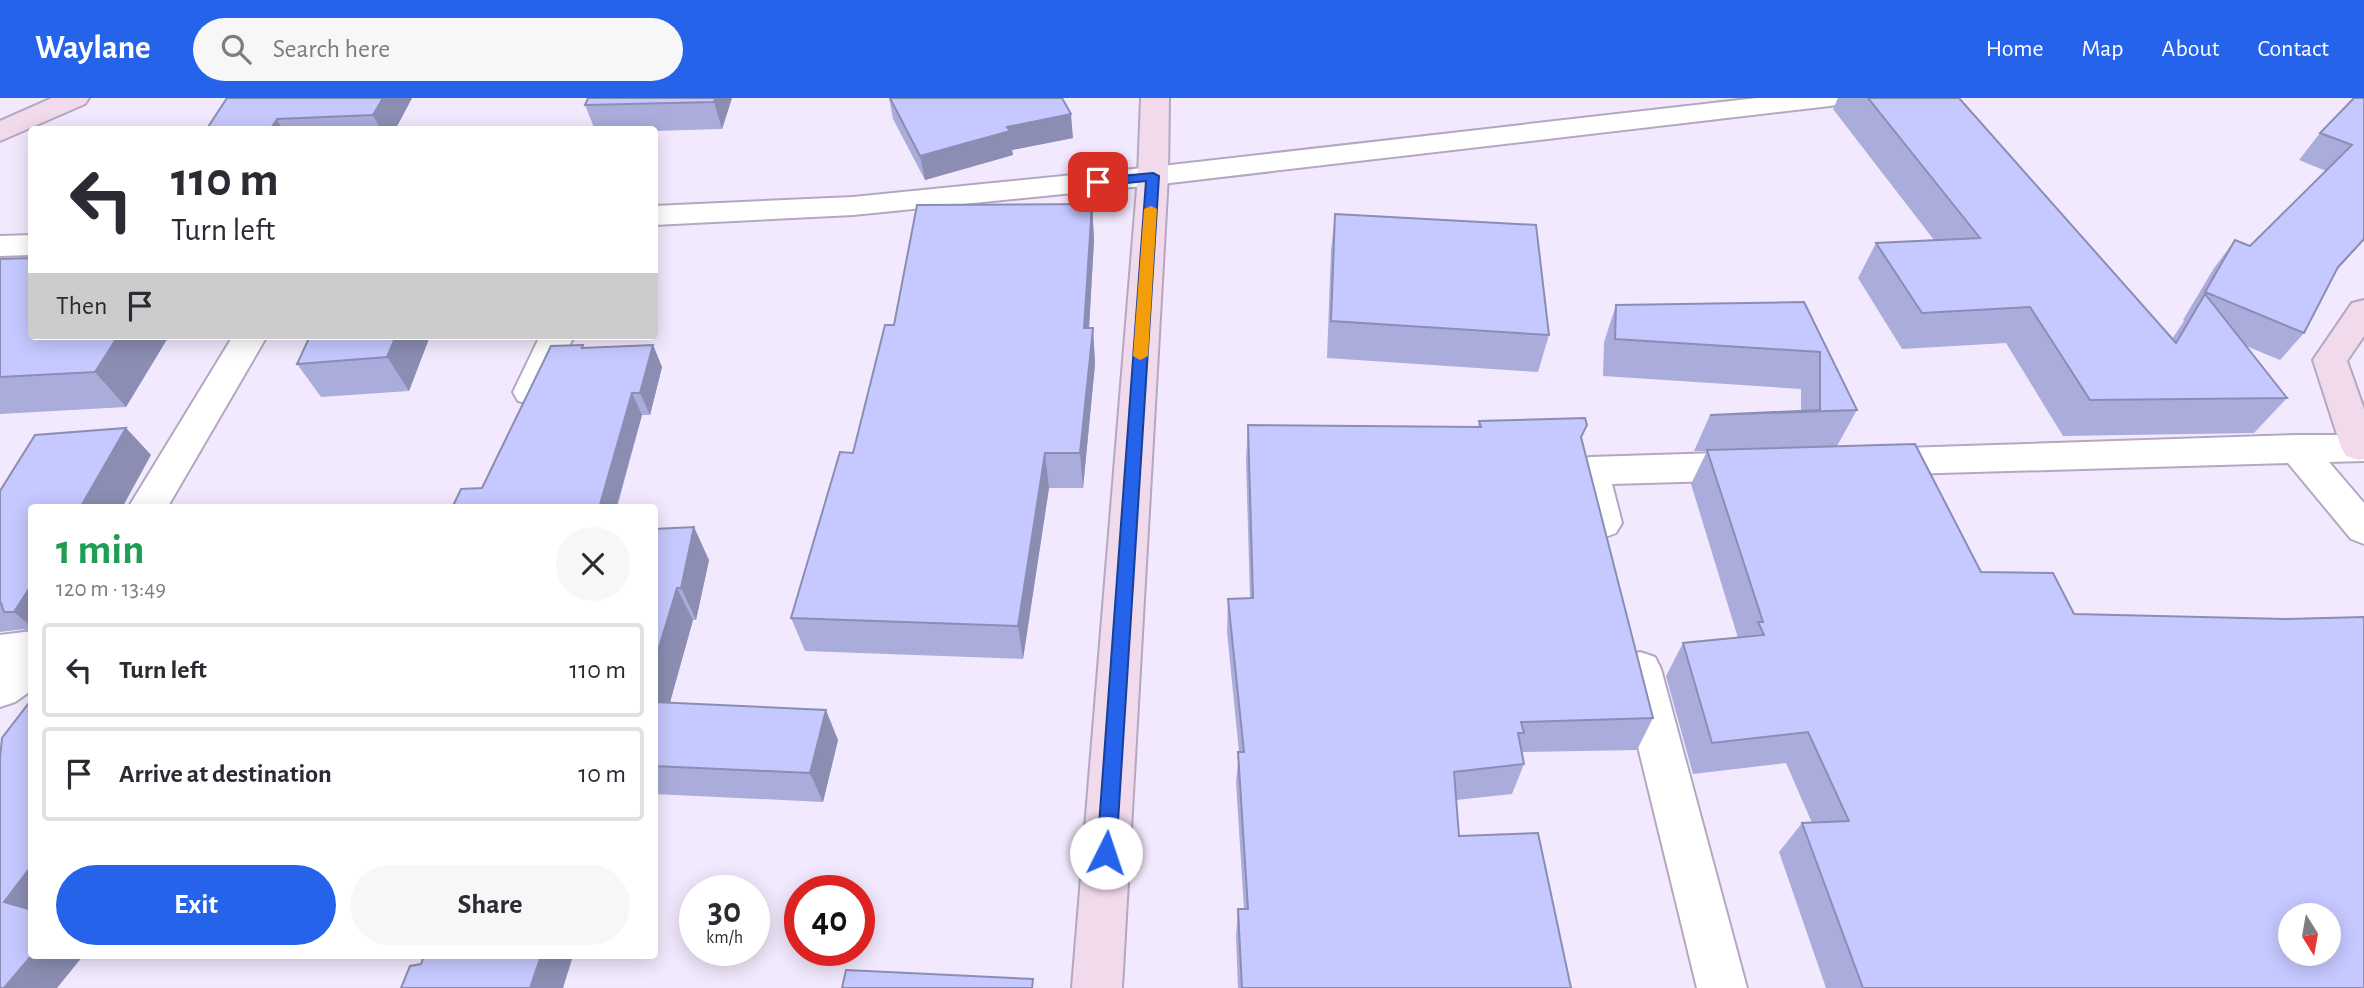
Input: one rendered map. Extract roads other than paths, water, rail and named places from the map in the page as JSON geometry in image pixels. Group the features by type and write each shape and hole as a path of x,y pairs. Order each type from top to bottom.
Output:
{"street":[{"path":"0,132 75,98"},
{"path":"1097,988 1153,176 1155,98"},
{"path":"658,216 853,206 1153,176 1830,98"},
{"path":"0,246 28,245"},
{"path":"1839,463 2361,447 2330,360 2364,311"},
{"path":"149,504 248,340"},
{"path":"515,423 555,340"},
{"path":"2296,448 2364,529"},
{"path":"1614,564 1590,471 1784,465"},
{"path":"1630,630 1722,988"},
{"path":"0,652 28,648"},
{"path":"0,689 28,670"}]}
